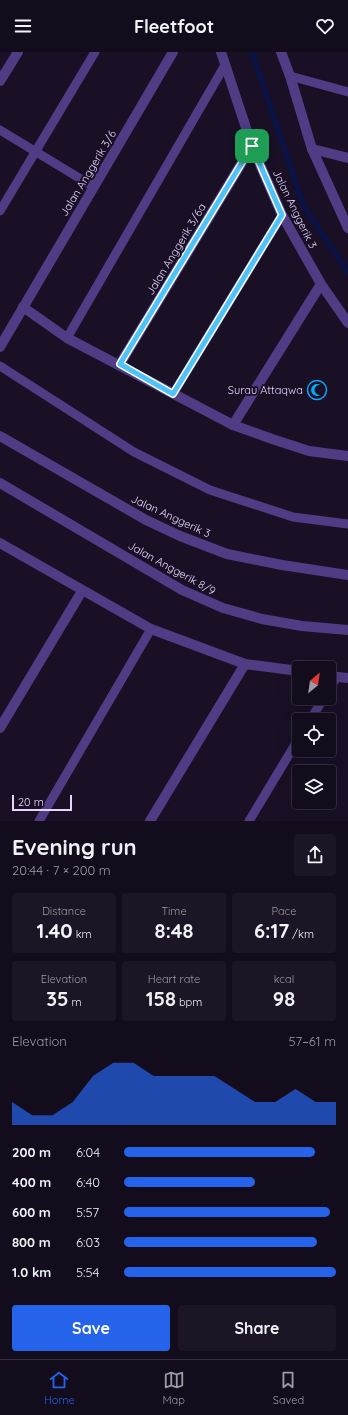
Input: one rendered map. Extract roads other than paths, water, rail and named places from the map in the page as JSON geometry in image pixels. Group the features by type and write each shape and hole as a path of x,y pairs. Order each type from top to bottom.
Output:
{"street":[{"path":"0,81 18,52"},
{"name":"Jalan Anggerik 3/6","path":"0,347 173,52"},
{"name":"Jalan Anggerik 3","path":"221,52 252,146 282,215 321,284 348,323"},
{"path":"281,52 290,76 312,149 348,227"},
{"name":"Jalan Anggerik 3/6a","path":"120,364 252,146"},
{"path":"312,149 348,158"},
{"path":"233,425 321,284"},
{"path":"23,307 67,338 120,364 173,394 233,425 272,440 309,450 348,456"},
{"name":"Jalan Anggerik 3","path":"0,436 146,520 220,552 250,560 348,574"},
{"name":"Jalan Anggerik 8/9","path":"0,483 182,590 223,608 302,626 348,630"},
{"path":"1,545 151,629 245,664 292,671"},
{"path":"0,728 82,591"},
{"path":"150,821 245,664"},
{"path":"336,676 348,678"}],"lane":[{"path":"0,211 95,52"},
{"path":"67,338 225,65"},
{"path":"290,76 348,92"},
{"path":"0,130 94,187"},
{"path":"173,394 282,215"},
{"path":"0,366 134,452 210,490 293,517 348,524"},
{"path":"39,821 151,629"},
{"path":"248,821 292,749"}],"waterway":[{"path":"252,52 304,207 348,272"}],"place":[{"name":"Surau Attaqwa","path":"317,390"}]}
